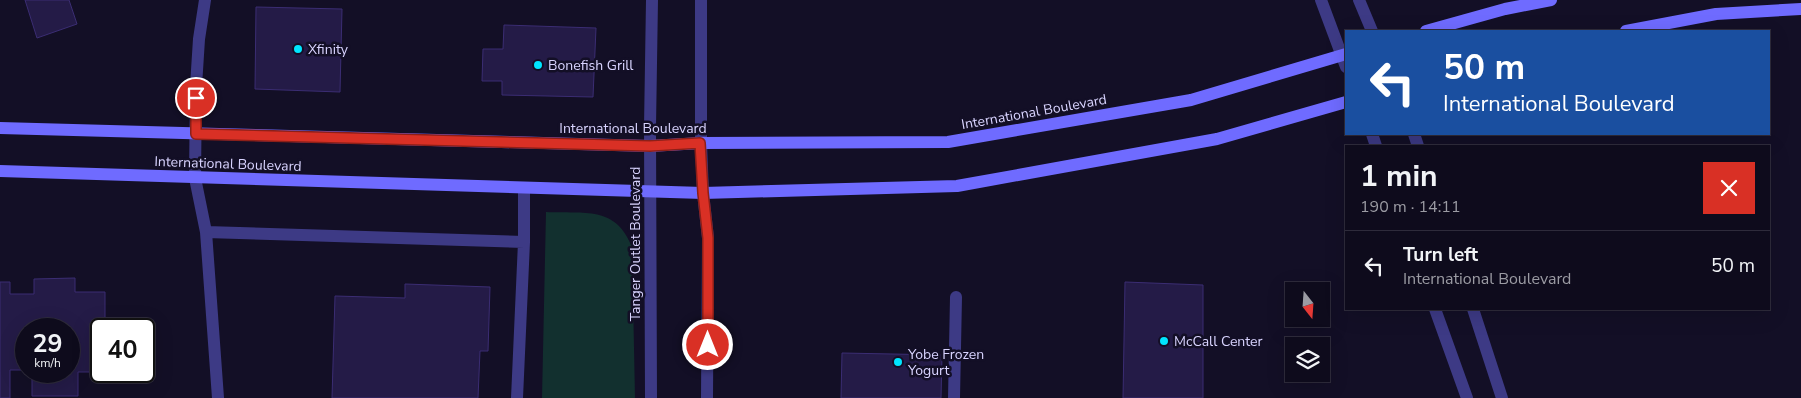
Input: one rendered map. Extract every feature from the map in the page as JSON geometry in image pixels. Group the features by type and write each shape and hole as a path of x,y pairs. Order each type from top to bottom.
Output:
{"main road":[{"path":"1430,30 1505,9 1551,0"},
{"path":"1631,30 1716,14 1801,9"},
{"name":"International Boulevard","path":"0,128 650,146 700,143 948,142 1191,100 1345,59"},
{"name":"International Boulevard","path":"0,172 703,193 957,186 1217,139 1345,102"}],"street":[{"path":"205,0 198,40 195,178 206,232 218,398"},
{"name":"Tanger Outlet Boulevard","path":"651,398 650,146 652,0"},
{"path":"701,0 700,143 708,238 707,398"},
{"path":"1321,0 1345,59"},
{"path":"1359,0 1372,30"},
{"path":"517,398 524,242 524,188"},
{"path":"206,232 524,242"},
{"path":"954,398 956,297"},
{"path":"1435,310 1467,398"},
{"path":"1473,310 1502,398"}],"green space":[{"path":"546,212 597,214 608,218 617,224 632,247 635,398 542,398"}],"building":[{"path":"25,0 69,0 77,24 37,38"},
{"name":"Xfinity","path":"256,7 342,9 340,92 255,89"},
{"name":"Bonefish Grill","path":"504,25 596,28 593,97 502,95 502,81 482,81 483,49 503,49"},
{"path":"75,278 75,292 105,292 105,318 90,318 90,372 80,372 80,318 15,318 15,370 10,370 10,398 0,398 0,282 10,282 10,294 34,294 34,279"},
{"name":"McCall Center","path":"1125,282 1203,285 1203,398 1123,398"},
{"path":"405,284 490,287 488,351 480,351 478,398 332,398 335,296 405,298"},
{"path":"842,353 942,355 941,398 841,398"},
{"path":"32,383 78,383 78,396 32,396"}],"place":[{"name":"Xfinity","path":"298,49"},
{"name":"Bonefish Grill","path":"538,65"},
{"name":"McCall Center","path":"1164,341"},
{"name":"Yobe Frozen Yogurt","path":"898,362"}],"route":[{"path":"196,98 196,134 650,146 700,143 708,238 708,345"}]}
